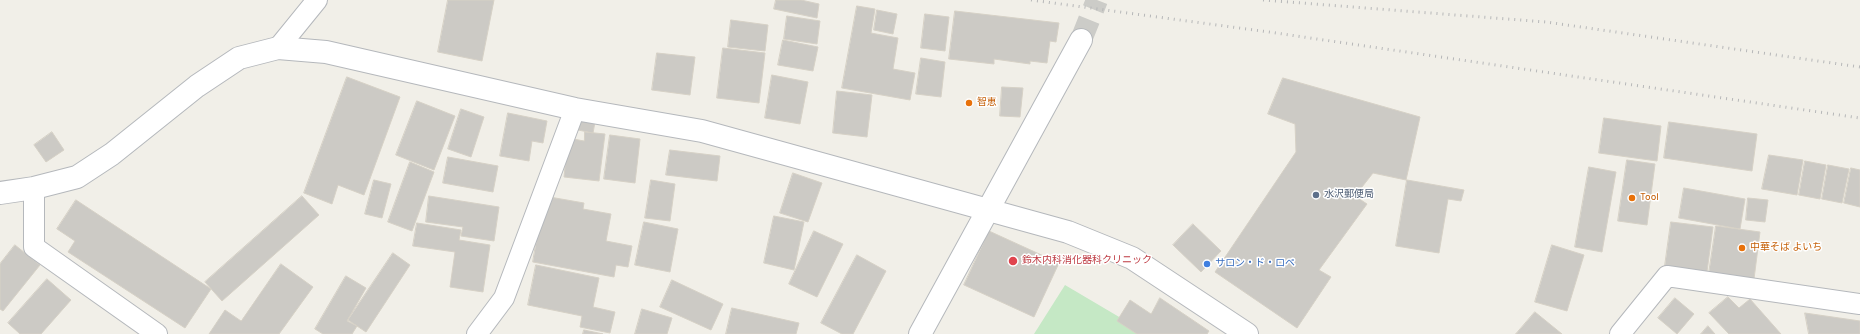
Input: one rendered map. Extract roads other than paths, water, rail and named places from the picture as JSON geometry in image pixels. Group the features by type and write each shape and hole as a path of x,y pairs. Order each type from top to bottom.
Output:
{"street":[{"path":"278,48 317,0"},
{"path":"920,334 1081,40"},
{"path":"0,193 34,188 77,177 112,154 197,86 239,58 278,48 326,52 575,109 702,131 1068,232 1132,258 1247,334"},
{"path":"477,334 504,298 575,109"},
{"path":"34,188 34,247 157,334"},
{"path":"1620,334 1667,276 1860,304"}],"tunnel":[{"path":"1081,40 1097,0"}],"railway":[{"path":"1031,0 1269,32 1860,118"},
{"path":"1263,0 1546,22 1860,67"}],"place":[{"name":"智恵","path":"969,103"},
{"name":"水沢郵便局","path":"1316,195"},
{"name":"Tool","path":"1632,198"},
{"name":"中華そば よいち","path":"1742,248"},
{"name":"鈴木内科消化器科クリニック","path":"1013,261"},
{"name":"サロン・ド・ロペ","path":"1207,264"}]}
